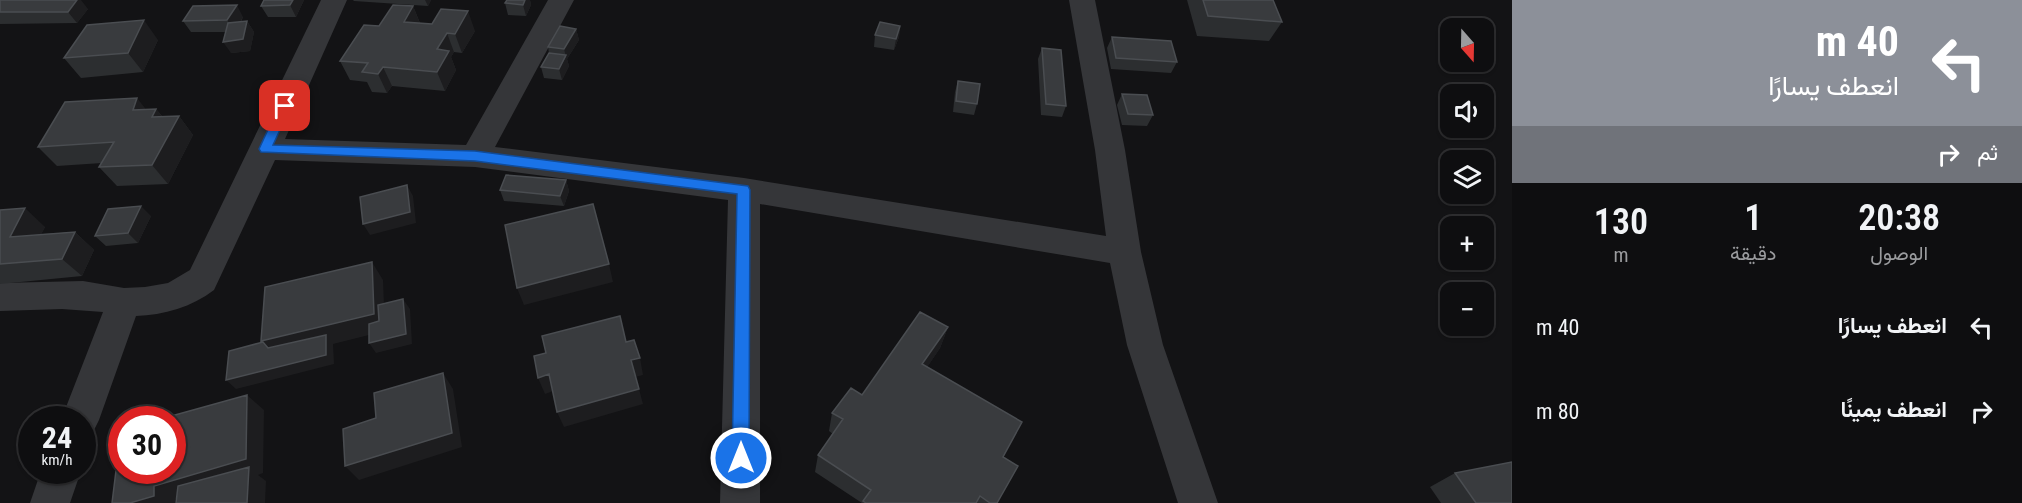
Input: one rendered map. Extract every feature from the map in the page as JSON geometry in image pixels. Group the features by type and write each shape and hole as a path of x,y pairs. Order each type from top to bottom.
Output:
{"street":[{"path":"0,297 35,294 86,295 124,302 177,297 190,291 202,280 334,0"},
{"path":"475,156 561,0"},
{"path":"1082,0 1110,150 1124,252 1145,345 1198,503"},
{"path":"265,149 475,156 744,190 1124,252"},
{"path":"740,503 744,190"},
{"path":"85,406 124,302"},
{"path":"50,503 57,484"}],"building":[{"path":"0,0 77,0 68,12 0,12"},
{"path":"264,0 293,0 290,5 261,6"},
{"path":"507,0 525,0 523,5 505,3"},
{"path":"1203,0 1273,0 1282,22 1208,16"},
{"path":"237,5 227,20 183,21 193,6"},
{"path":"393,5 413,6 404,22 432,24 441,9 468,11 455,34 447,33 437,49 449,51 437,72 383,67 378,74 362,72 368,63 340,61 364,25 379,26"},
{"path":"144,20 128,53 64,58 87,25"},
{"path":"247,21 243,39 223,42 228,23"},
{"path":"880,22 900,26 896,39 875,35"},
{"path":"560,26 576,29 564,49 548,47"},
{"path":"1112,37 1171,41 1177,62 1116,58"},
{"path":"1042,48 1061,50 1066,106 1046,104"},
{"path":"549,53 566,55 559,69 541,67"},
{"path":"958,81 980,84 977,104 956,101"},
{"path":"1122,94 1147,95 1153,115 1128,114"},
{"path":"137,98 133,110 156,109 152,117 179,116 152,165 99,167 114,142 38,147 65,102"},
{"path":"506,175 566,180 560,196 500,190"},
{"path":"407,185 410,212 363,224 360,197"},
{"path":"593,204 609,264 517,288 505,225"},
{"path":"141,206 128,233 95,236 108,209"},
{"path":"25,208 10,237 75,232 62,259 0,264 0,210"},
{"path":"372,262 374,314 261,341 265,287"},
{"path":"403,299 406,334 369,343 369,324 379,321 378,305"},
{"path":"920,312 948,327 922,364 1022,422 1003,457 1018,466 997,503 990,503 980,496 976,503 866,503 863,501 871,490 818,455 843,419 832,413 851,388 862,395"},
{"path":"620,316 626,342 634,340 640,358 631,360 639,389 557,412 549,374 538,378 534,356 546,353 542,336"},
{"path":"326,335 326,355 226,380 229,351 263,342 268,348"},
{"path":"443,373 452,433 345,466 343,429 376,418 374,393"},
{"path":"247,395 246,459 186,477 186,412"},
{"path":"1512,462 1512,503 1476,503 1455,473"},
{"path":"249,467 247,503 176,503 178,486"},
{"path":"114,484 161,484 154,486 154,496 130,503 112,503"}],"route":[{"path":"285,106 265,149 475,156 744,190 741,458"}]}
